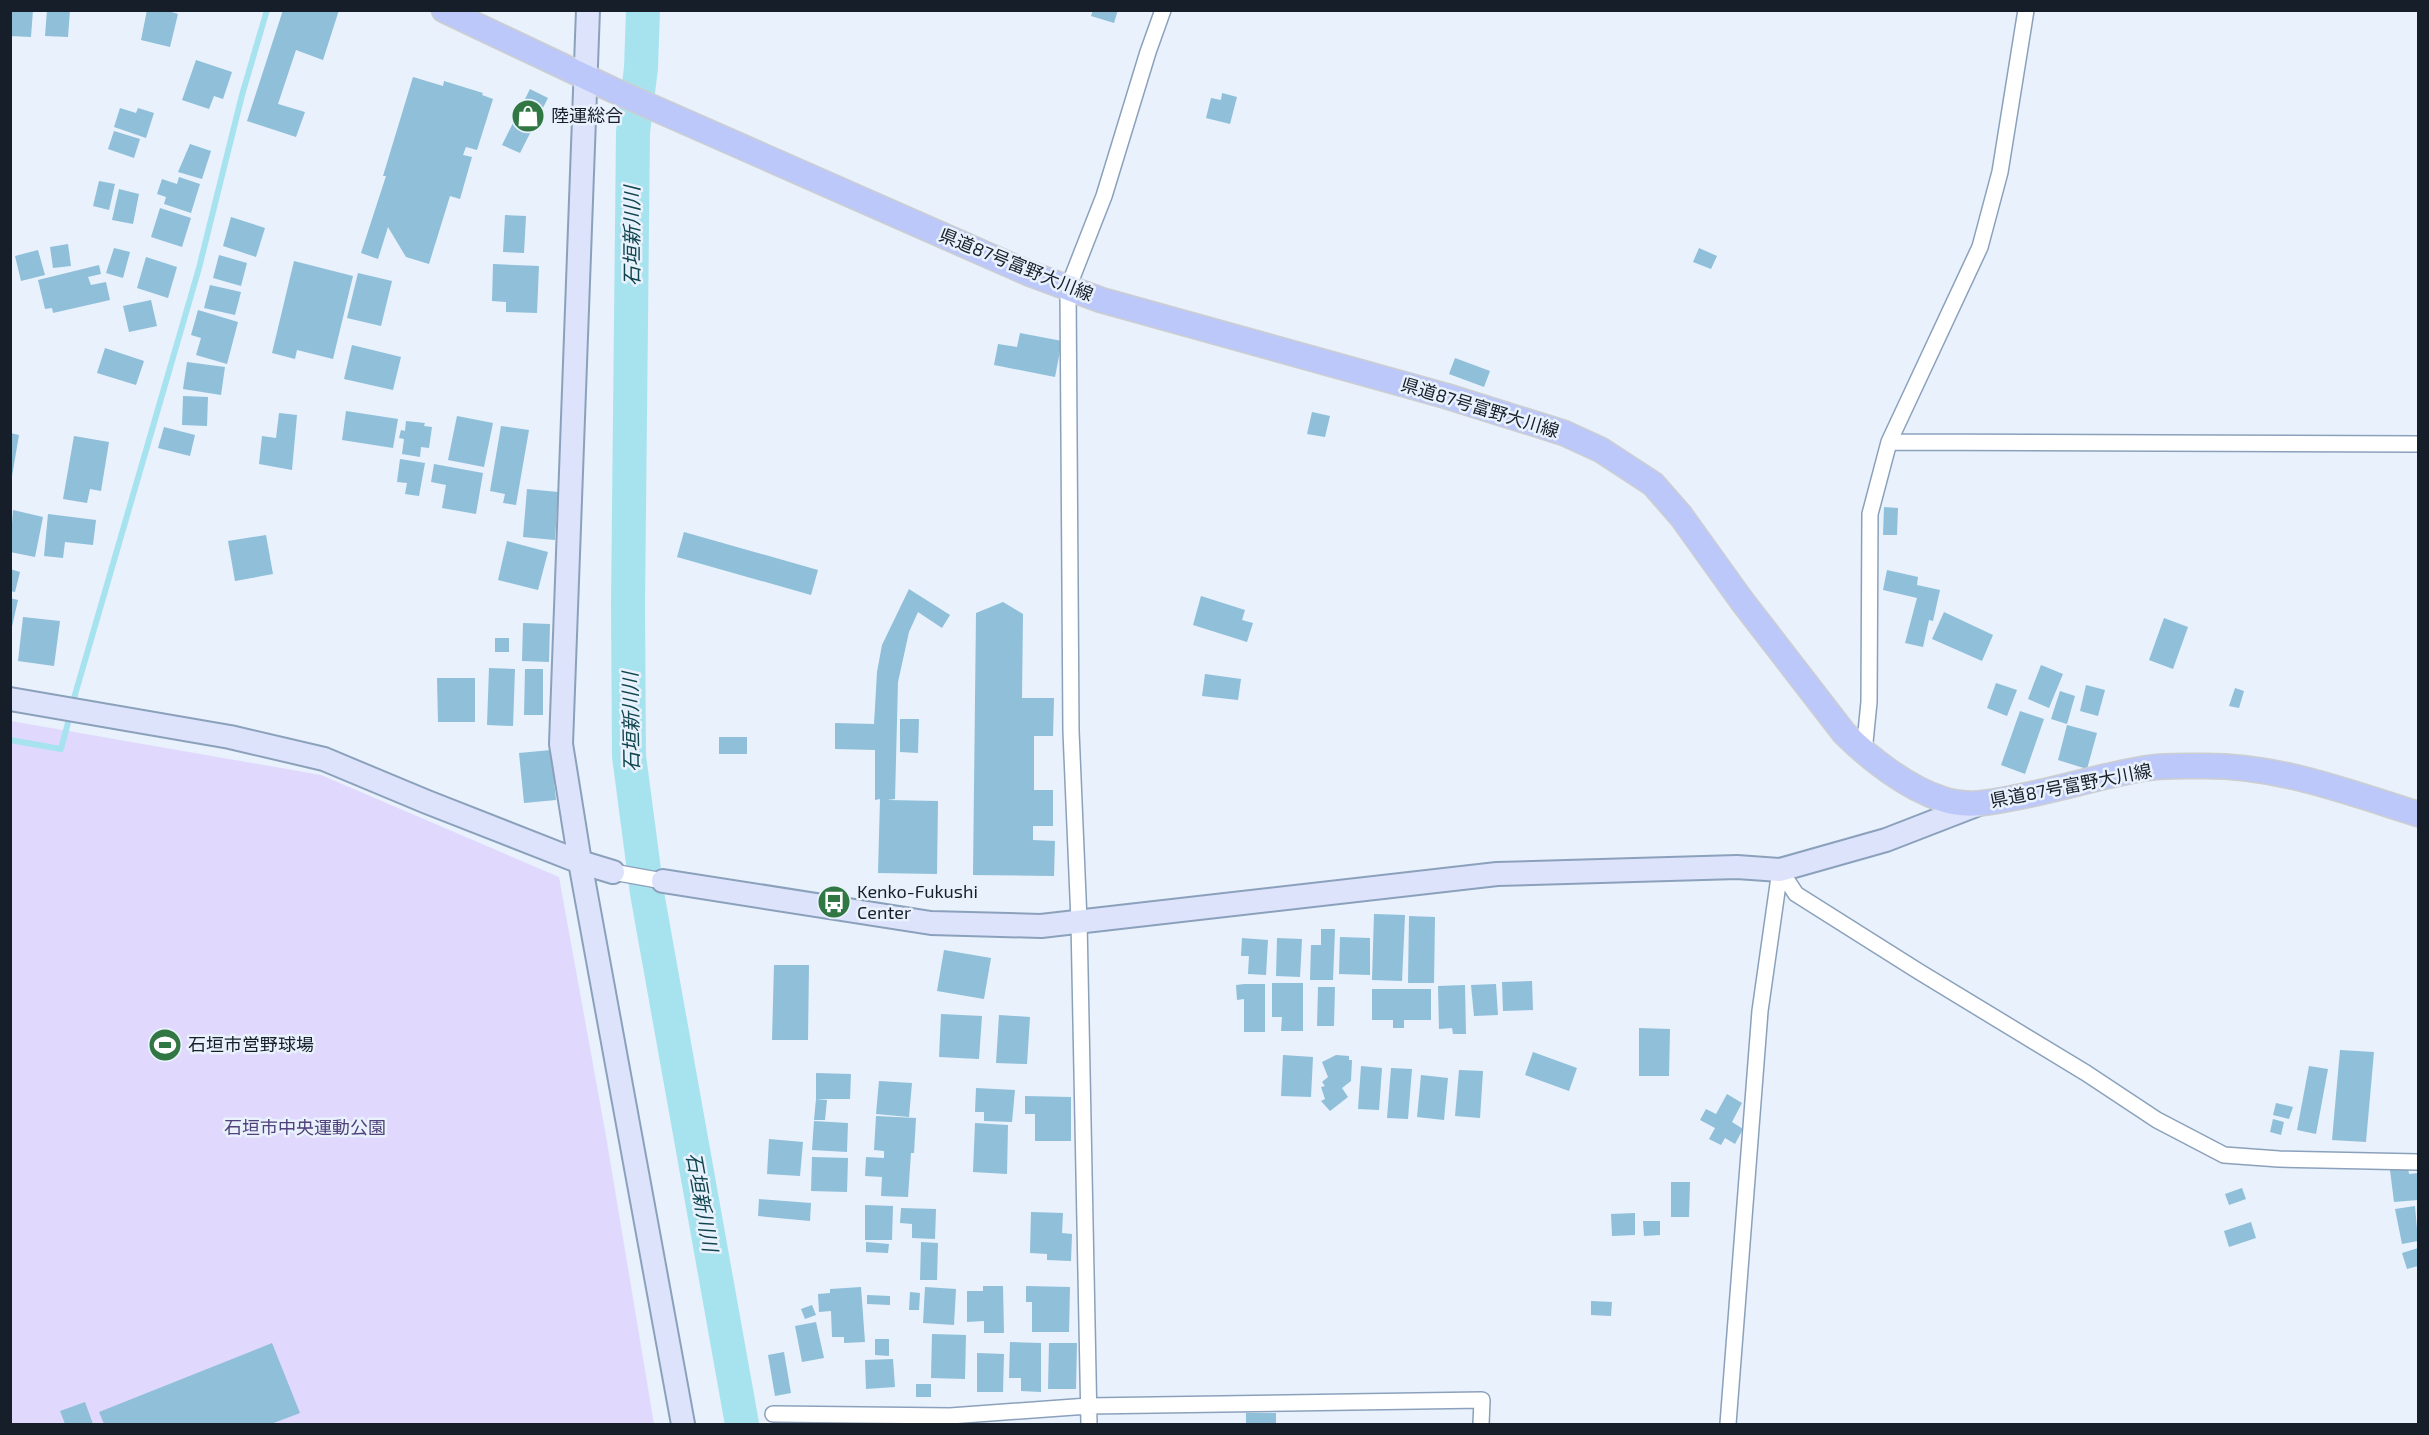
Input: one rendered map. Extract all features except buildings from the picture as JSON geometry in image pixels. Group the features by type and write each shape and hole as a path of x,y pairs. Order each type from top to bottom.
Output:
{"main road":[{"name":"県道87号富野大川線","path":"444,10 613,90 1028,273 1101,300 1446,396 1564,433 1619,460 1653,484 1681,516 1844,733 1863,752 1918,789 1943,800 1979,804 2065,788 2144,768 2204,766 2250,768 2294,775 2418,814"}],"street":[{"path":"588,10 561,744 580,862 683,1425"},
{"path":"1089,1425 1079,921 1071,731 1068,288 1104,196 1162,10"},
{"path":"1863,752 1869,702 1870,514 1889,442 1980,247 2000,172 2026,10"},
{"path":"1889,442 2418,444"},
{"path":"10,699 230,737 324,759 580,862 613,872 932,923 1041,926 1497,873 1737,867 1780,870 1886,840 1979,804"},
{"path":"1780,870 1796,894 2086,1073 2157,1120 2224,1155 2280,1159 2418,1162"},
{"path":"1728,1425 1760,1011 1780,870"},
{"path":"773,1414 950,1416 1088,1407 1482,1400 1481,1425"}],"green space":[{"name":"石垣市中央運動公園","path":"11,721 321,775 559,877 606,1136 654,1424 11,1424"}],"waterway":[{"path":"72,705 199,268 242,95 267,10"},
{"name":"石垣新川川","path":"643,10 641,68 633,132 628,605 629,756 647,893 742,1424"},
{"path":"10,740 61,749 70,715"}],"place":[{"name":"陸運総合","path":"528,116"},
{"name":"Kenko-Fukushi Center","path":"834,902"},
{"name":"石垣市営野球場","path":"165,1045"}]}
